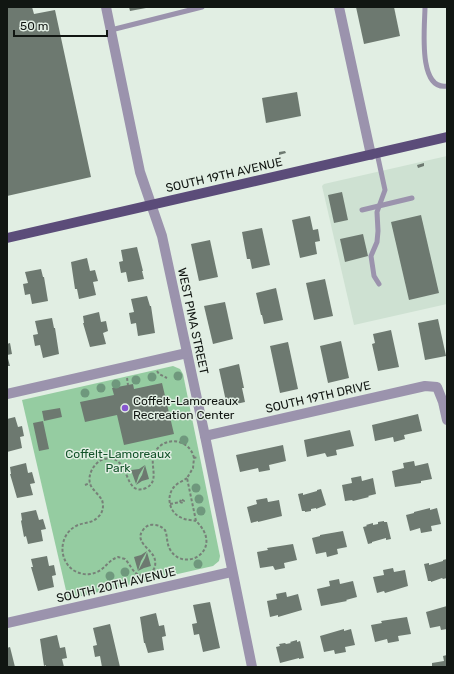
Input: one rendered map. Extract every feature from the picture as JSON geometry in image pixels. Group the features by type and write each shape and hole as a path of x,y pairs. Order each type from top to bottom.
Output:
{"main road":[{"name":"SOUTH 19TH AVENUE","path":"7,238 447,137"}],"street":[{"name":"WEST PIMA STREET","path":"106,7 140,172 162,236 205,436 231,572 252,667"},
{"path":"339,7 374,154"},
{"path":"7,394 187,353"},
{"name":"SOUTH 19TH DRIVE","path":"205,436 425,386 437,387 443,402 447,420"},
{"name":"SOUTH 20TH AVENUE","path":"7,623 231,572"}],"lane":[{"path":"111,30 187,9 202,7"},
{"path":"425,7 424,55 428,73 434,83 444,87 447,86"},
{"path":"374,154 385,190 377,212 377,242 371,256 374,276 379,284"},
{"path":"362,210 412,198"}],"path":[{"path":"157,371 159,374 167,378"},
{"path":"127,378 128,384"},
{"path":"177,441 184,443 191,450 194,458 193,468 187,478 177,484 172,490 170,504 172,511 178,516 196,521 202,526 207,538 202,553 188,559 177,557 168,547 165,530 159,526 151,525 144,529 141,536 143,544 154,556 155,566 151,572 142,575 137,574 133,571 125,559 118,557 110,561 105,568 99,572 86,575 71,568 65,561 62,554 62,546 65,537 74,527 93,521 98,518 102,512 102,500 90,483 90,477 95,465 104,460 115,460 123,465 128,481 133,487 140,489 147,487 153,481 154,476 151,461 161,445 177,441"},
{"path":"187,478 196,521"},
{"path":"85,485 90,483"},
{"path":"170,504 180,502"}],"shaded area":[{"path":"447,156 447,304 354,325 322,186 324,184"}],"green space":[{"name":"Coffelt-Lamoreaux Park","path":"173,366 180,369 183,374 220,556 219,561 213,566 68,599 22,400"}],"building":[{"path":"7,7 32,7 34,14 55,10 91,177 7,196"},
{"path":"129,7 146,7 146,8 130,11"},
{"path":"356,7 394,7 400,36 364,44"},
{"path":"297,92 301,116 266,123 262,98"},
{"path":"285,151 286,153 279,155 279,152"},
{"path":"424,163 424,166 418,168 417,165"},
{"path":"342,192 348,220 334,223 328,195"},
{"path":"421,215 439,293 409,300 391,222"},
{"path":"310,216 313,230 318,229 320,241 315,242 317,254 300,258 292,220"},
{"path":"262,228 270,265 252,269 250,259 247,259 242,232"},
{"path":"363,234 368,256 345,262 340,239"},
{"path":"210,240 218,277 199,281 191,244"},
{"path":"137,247 144,279 128,282 126,272 121,273 119,262 123,261 121,250"},
{"path":"87,258 90,271 95,270 98,281 93,282 96,295 79,299 77,289 75,289 71,262"},
{"path":"41,269 44,277 48,301 32,304 30,294 25,295 23,284 28,283 25,272"},
{"path":"325,279 333,316 314,320 306,283"},
{"path":"276,288 283,320 264,324 256,293"},
{"path":"147,296 151,306 155,333 138,336 136,323 131,324 129,313 134,312 131,299"},
{"path":"225,302 233,339 213,344 204,306"},
{"path":"99,312 101,322 106,321 108,331 103,333 106,344 90,347 83,323 83,316"},
{"path":"52,318 59,354 43,358 40,345 35,346 33,335 38,334 35,321"},
{"path":"438,319 446,356 425,360 418,323"},
{"path":"391,330 399,367 378,371 372,344 375,343 373,334"},
{"path":"341,341 349,378 328,383 320,346"},
{"path":"288,342 298,389 280,393 270,346"},
{"path":"10,343 12,354 7,355 7,344"},
{"path":"7,355 10,366 7,366"},
{"path":"239,364 245,402 227,406 219,369"},
{"name":"Coffelt-Lamoreaux Recreation Center","path":"162,383 174,434 124,445 117,415 85,422 80,402 114,395 112,388 133,384 134,389"},
{"path":"60,408 62,417 44,421 42,411"},
{"path":"418,414 422,431 404,435 405,439 394,442 393,437 375,441 372,425"},
{"path":"15,417 18,427 22,426 24,436 20,437 22,448 7,452 7,419"},
{"path":"43,421 49,449 39,451 33,423"},
{"path":"350,430 354,446 336,450 337,455 327,457 325,453 307,457 304,440"},
{"path":"283,445 286,461 269,465 270,470 259,472 258,468 240,472 236,455"},
{"path":"414,461 415,466 428,463 432,479 421,481 421,483 395,487 392,471 404,468 403,463"},
{"path":"26,463 28,473 32,472 35,483 30,484 33,495 17,498 10,474 10,467"},
{"path":"145,465 136,484 131,470 139,469"},
{"path":"145,465 149,479 136,485 142,475"},
{"path":"361,476 362,481 373,478 376,494 353,501 345,501 342,485 352,483 351,478"},
{"path":"321,489 326,505 316,509 311,509 311,511 302,511 298,494 303,493 303,495"},
{"path":"267,498 268,502 279,500 282,516 251,523 247,507 257,504 256,500"},
{"path":"430,508 430,510 437,508 441,524 431,526 432,531 421,533 420,528 410,531 406,515"},
{"path":"36,510 39,520 43,519 46,529 41,530 43,541 28,544 26,536 24,537 21,513"},
{"path":"378,522 387,522 391,539 386,540 386,538 368,544 363,527 373,523 373,525 378,524"},
{"path":"343,531 347,547 337,549 338,554 327,557 326,552 316,554 312,538"},
{"path":"293,544 297,560 284,563 285,568 275,570 273,566 260,568 257,552 268,550 267,548"},
{"path":"147,551 141,561 138,571 134,557"},
{"path":"147,552 151,566 138,571 145,558"},
{"path":"47,556 49,566 54,565 56,575 52,576 54,587 38,591 31,567 33,567 31,559"},
{"path":"447,559 447,578 442,578 431,582 428,581 424,564 429,563 429,565"},
{"path":"393,568 394,572 405,570 408,586 385,593 384,591 377,593 373,577 384,575 383,570"},
{"path":"339,579 340,584 353,581 357,597 346,600 347,601 321,606 317,589 330,586 329,581"},
{"path":"286,592 287,597 298,594 302,610 278,617 278,615 270,617 267,601 277,599 276,594"},
{"path":"210,602 220,648 203,652 199,634 194,635 192,624 197,623 193,605"},
{"path":"447,606 447,629 441,630 440,626 430,628 426,612"},
{"path":"156,613 159,626 164,625 166,636 162,637 164,650 148,653 144,643 140,617"},
{"path":"407,617 411,634 398,636 399,641 388,643 387,639 375,642 371,625 382,623 381,621"},
{"path":"110,624 120,667 102,667 100,656 95,657 93,646 97,645 93,628"},
{"path":"344,629 344,631 351,629 355,645 345,647 346,652 335,654 334,650 324,652 320,636"},
{"path":"57,635 60,648 65,647 67,658 62,659 64,667 46,667 46,665 44,666 40,639"},
{"path":"297,640 297,642 300,641 304,658 280,663 276,647 280,646 279,644 291,643 290,642"},
{"path":"10,647 15,667 7,667 7,648"},
{"path":"447,655 447,667 432,667 432,663 444,661 443,656"}],"place":[{"name":"Coffelt-Lamoreaux Recreation Center","path":"125,408"}]}
